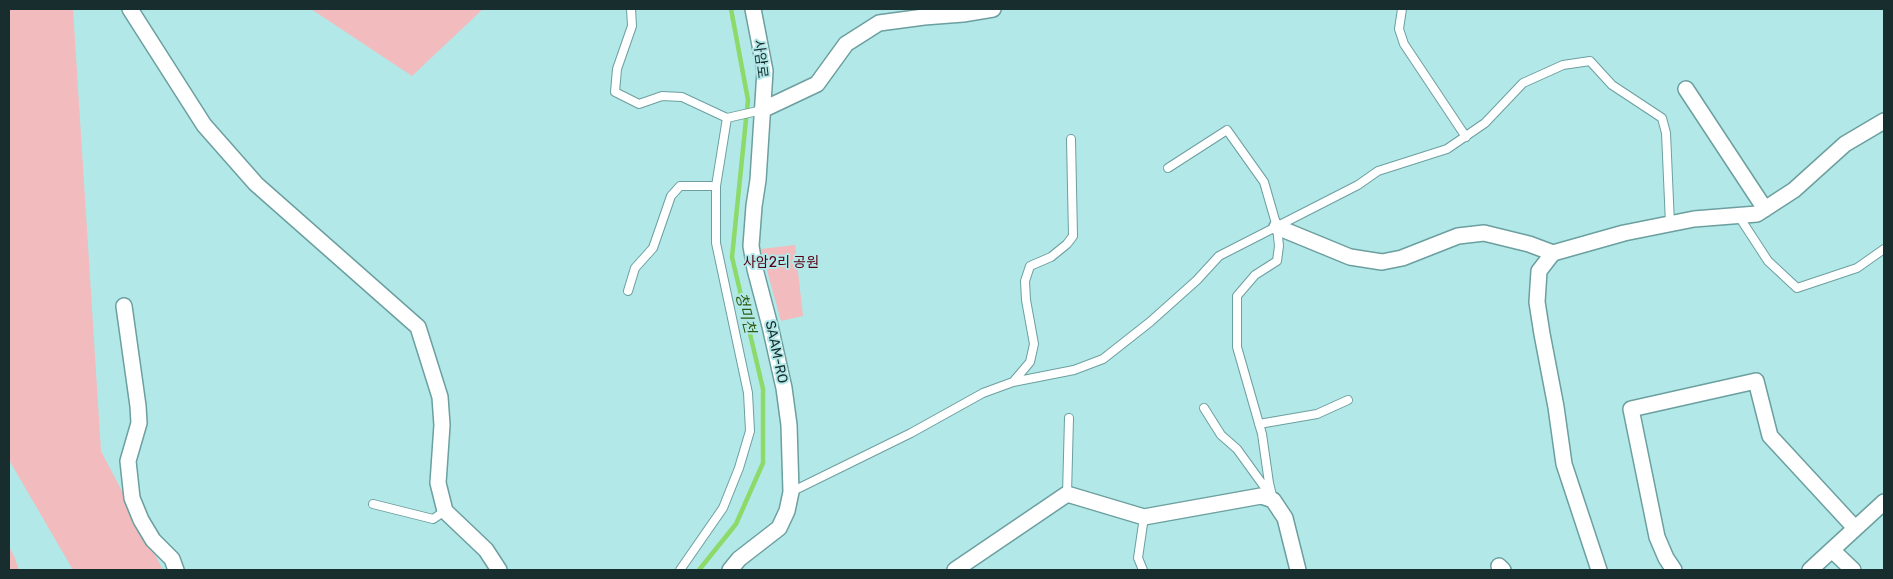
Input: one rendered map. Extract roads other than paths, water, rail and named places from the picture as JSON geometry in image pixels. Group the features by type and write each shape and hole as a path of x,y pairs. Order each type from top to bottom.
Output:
{"street":[{"path":"130,9 204,125 256,184 418,327 440,397 442,426 438,483 445,511 486,550 499,570"},
{"name":"사암로","path":"753,9 765,71 762,110"},
{"path":"762,110 817,84 846,44 879,23 993,9"},
{"path":"1686,89 1765,209"},
{"name":"SAAM-RO","path":"730,570 738,559 779,528 787,511 791,492 789,424 784,388 755,269 752,246 762,110"},
{"path":"1599,570 1564,464 1537,302 1539,271 1553,253 1624,233 1694,219 1757,214 1794,190 1846,144 1884,121"},
{"path":"1277,227 1350,258 1382,262 1402,258 1458,236 1484,233 1530,244 1553,253"},
{"path":"124,306 139,423 128,461 132,498 140,520 153,540 172,559 176,570"},
{"path":"1674,570 1666,558 1657,537 1631,408 1756,381 1770,436 1855,528"},
{"path":"955,570 1067,494 1144,517 1261,496 1273,500 1286,518 1298,570"},
{"path":"1810,570 1884,502"},
{"path":"1832,550 1853,570"}],"lane":[{"path":"631,9 632,26 617,69 616,92 639,104 662,96 682,97 727,118 762,110"},
{"path":"1402,9 1399,29 1404,44 1466,136"},
{"path":"791,492 911,433 983,393 1013,382 1074,370 1103,359 1150,322 1197,280 1219,256 1358,185 1378,171 1447,149 1485,124 1523,84 1563,65 1590,61 1612,85 1662,118 1666,133 1670,224"},
{"path":"680,570 723,508 739,468 750,431 748,393 716,243 716,186 727,118"},
{"path":"1168,168 1227,130 1264,182 1277,227 1279,246 1277,261 1255,275 1237,296 1237,347 1259,424 1273,500"},
{"path":"1013,382 1030,362 1034,344 1026,300 1025,281 1030,266 1051,257 1067,244 1073,236 1071,139"},
{"path":"628,290 635,268 653,248 671,196 680,186 716,186"},
{"path":"1738,216 1768,261 1796,288 1857,268 1884,249"},
{"path":"1259,424 1317,414 1348,400"},
{"path":"1204,408 1222,435 1237,449 1273,500"},
{"path":"1067,494 1068,418"},
{"path":"373,504 433,519 445,511"},
{"path":"1143,570 1138,558 1144,517"}],"waterway":[{"name":"청미천","path":"699,570 736,524 763,463 763,389 732,257 748,100 731,9"}],"park label":[{"name":"사암2리 공원","path":"781,263"}]}
